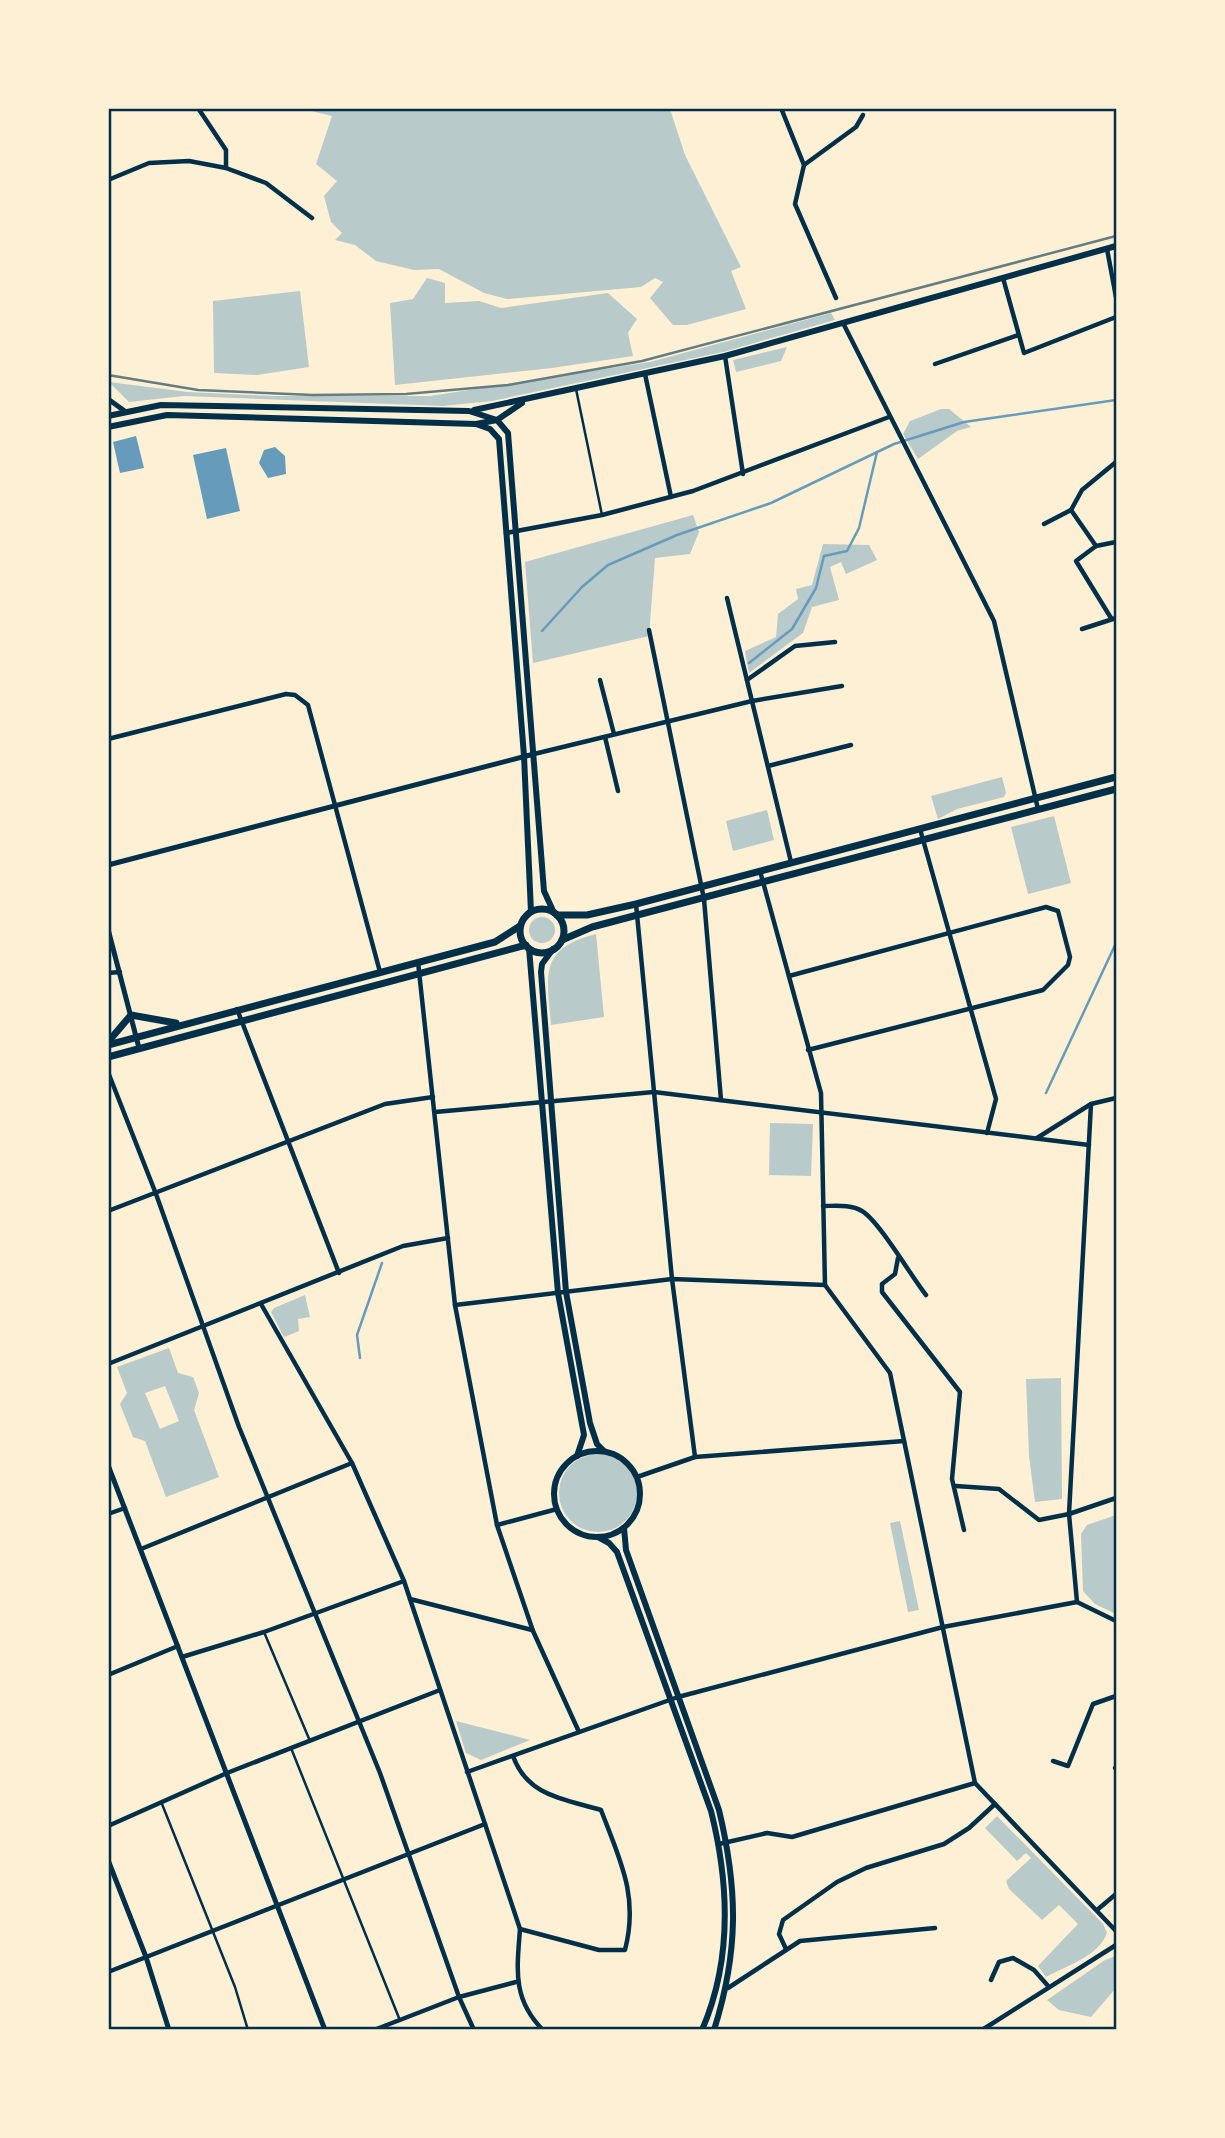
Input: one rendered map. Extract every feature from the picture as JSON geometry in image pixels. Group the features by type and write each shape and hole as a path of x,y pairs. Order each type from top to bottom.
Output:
{"main road":[{"path":"109,417 160,405 469,411 506,405 724,356 1116,246"},
{"path":"108,427 167,415 476,424 497,421 527,400"},
{"path":"506,405 497,421 524,756 531,912"},
{"path":"469,411 497,421 508,433"},
{"path":"126,412 146,419"},
{"path":"506,415 544,891 563,926 562,940"},
{"path":"476,424 490,429 499,439"},
{"path":"108,1043 495,942 520,926 531,912 542,909 556,914 587,915 636,905 1116,777"},
{"path":"598,1537 624,1528 638,1508 640,1495 637,1477 626,1462 604,1451 597,1444 590,1423 566,1292 542,964 562,940 592,927 1116,789"},
{"path":"520,926 521,937 528,947 558,1293 584,1435 577,1456"},
{"path":"108,1057 528,947 541,952 553,949"},
{"path":"304,992 307,1003"},
{"path":"108,1043 131,1016 180,1024"},
{"path":"604,1451 577,1456 566,1464 558,1476 554,1490 557,1508 571,1528 584,1535 598,1537 609,1543 617,1552 723,1843 724,1956 702,2029"},
{"path":"624,1528 626,1550 719,1810 734,1909 733,1957 727,1988 714,2029"}],"street":[{"path":"198,108 226,150 226,168"},
{"path":"782,108 804,165"},
{"path":"836,298 795,204 797,184 804,165 856,127 863,115"},
{"path":"108,180 149,163 189,161 226,168 266,183 312,218"},
{"path":"1107,249 1116,297"},
{"path":"1003,278 1024,353 1116,317"},
{"path":"843,323 907,454 994,621 1038,810"},
{"path":"936,364 1018,335"},
{"path":"724,356 743,474"},
{"path":"645,374 671,497"},
{"path":"109,400 126,412"},
{"path":"109,400 109,417"},
{"path":"506,533 602,515 671,497 743,474 889,417"},
{"path":"1044,524 1071,510 1082,490 1116,462"},
{"path":"1071,510 1096,546"},
{"path":"1082,629 1114,618 1076,561 1096,546 1116,542"},
{"path":"727,598 792,863"},
{"path":"649,630 704,899 721,1100"},
{"path":"747,680 795,646 835,642"},
{"path":"600,680 614,734"},
{"path":"108,865 614,734 752,701 842,686"},
{"path":"108,738 286,694 295,695 308,705 380,972"},
{"path":"604,737 618,791"},
{"path":"768,766 851,745"},
{"path":"920,829 996,1099 987,1133"},
{"path":"760,872 821,1093 825,1285 890,1373 975,1783 1116,1931"},
{"path":"636,905 672,1279 695,1457"},
{"path":"789,976 1046,907 1058,911 1070,957 1068,965 1044,989 808,1050"},
{"path":"108,929 139,1048"},
{"path":"418,962 455,1305 497,1525 533,1631 579,1732"},
{"path":"108,973 120,972"},
{"path":"236,1009 339,1273"},
{"path":"108,1072 268,1498 380,1773 459,1997 474,2029"},
{"path":"435,1112 654,1092 1089,1144"},
{"path":"108,1211 385,1104 434,1097"},
{"path":"1036,1138 1091,1104 1116,1098"},
{"path":"1077,1602 1069,1514 1091,1104"},
{"path":"823,1206 849,1206 862,1211 874,1223 926,1295"},
{"path":"108,1364 205,1328 403,1246 448,1238"},
{"path":"895,1274 898,1258"},
{"path":"908,1272 895,1274 882,1283 881,1292 960,1392 952,1479 956,1486 964,1530"},
{"path":"455,1305 672,1279 825,1285"},
{"path":"261,1304 352,1463 404,1581 520,1929 516,1982 531,2018 543,2029"},
{"path":"637,1477 695,1457 904,1441"},
{"path":"141,1549 352,1463"},
{"path":"108,1465 325,2029"},
{"path":"956,1486 999,1489 1039,1520 1069,1514 1116,1498"},
{"path":"108,1514 125,1508"},
{"path":"497,1525 557,1508"},
{"path":"182,1657 314,1615 404,1581"},
{"path":"410,1599 533,1631"},
{"path":"467,1772 678,1697 943,1627 1077,1602 1116,1621"},
{"path":"108,1675 178,1646"},
{"path":"108,1826 227,1773 439,1690"},
{"path":"1053,1761 1068,1766 1093,1704 1116,1696"},
{"path":"513,1756 519,1772 543,1793 601,1810 632,1900 632,1924 625,1950 598,1950 520,1929"},
{"path":"723,1843 767,1833 792,1837 975,1783"},
{"path":"786,1950 779,1934 783,1920 836,1882 944,1844 969,1828 995,1804"},
{"path":"108,1972 485,1824"},
{"path":"108,1860 146,1957 169,2029"},
{"path":"1097,1910 1116,1894"},
{"path":"727,1988 808,1939 935,1928"},
{"path":"982,2029 1116,1945"},
{"path":"991,1980 999,1962 1013,1958 1034,1970 1049,1987"},
{"path":"374,2029 459,1997 516,1982"}],"lane":[{"path":"576,389 602,515"},
{"path":"264,1632 310,1741"},
{"path":"291,1748 341,1880 399,2018"},
{"path":"161,1802 213,1931 248,2029"}],"shaded area":[{"path":"313,108 670,109 685,155 741,267 731,271 746,309 687,325 673,325 650,298 663,282 655,278 641,287 507,299 484,293 439,269 414,270 376,261 355,245 335,240 342,233 331,222 324,196 337,181 316,164 332,116 311,111"},
{"path":"427,278 445,283 445,303 479,301 501,308 608,293 637,319 628,333 633,356 552,368 395,385 390,303 413,299"},
{"path":"300,291 309,367 257,375 214,373 213,301"},
{"path":"831,313 835,320 723,352 492,401 443,406 184,396 129,402 109,382 188,392 273,396 430,396 650,362"},
{"path":"787,347 781,361 736,372 733,360"},
{"path":"941,409 949,409 971,427 957,431 918,459 903,434 910,421"},
{"path":"693,515 699,532 690,554 655,558 649,636 533,663 525,562"},
{"path":"823,544 869,545 877,560 846,574 841,562 830,567 839,600 812,607 803,633 749,673 745,651 776,637 778,614 798,599 796,589 812,585"},
{"path":"1002,777 1006,793 1004,797 957,809 938,819 931,796"},
{"path":"767,810 774,840 733,851 726,821"},
{"path":"1054,816 1071,883 1028,894 1011,827"},
{"path":"542,917 551,921 555,930 551,939 542,943 533,939 529,930 533,921"},
{"path":"596,934 604,1017 551,1025 548,992 550,966 555,956 564,948 577,940"},
{"path":"770,1123 813,1124 811,1176 769,1175"},
{"path":"305,1295 310,1317 298,1319 299,1331 284,1337 271,1312 274,1308"},
{"path":"169,1348 178,1373 193,1377 199,1393 194,1410 219,1477 166,1497 145,1441 133,1437 120,1404 127,1393 117,1367","holes":["165,1386 179,1421 160,1429 145,1393"]},
{"path":"1061,1378 1062,1499 1035,1502 1029,1456 1026,1379"},
{"path":"598,1454 613,1457 626,1465 634,1478 637,1493 634,1508 626,1521 613,1529 598,1532 583,1529 570,1521 562,1508 559,1493 562,1478 570,1465 583,1457"},
{"path":"1116,1515 1116,1614 1095,1604 1083,1591 1081,1534 1087,1525"},
{"path":"900,1521 919,1610 908,1612 890,1523"},
{"path":"456,1721 530,1740 481,1760 466,1753"},
{"path":"997,1816 1103,1924 1107,1933 1097,1948 1089,1954 1046,1977 1038,1966 1078,1924 1059,1905 1042,1920 1009,1889 1006,1881 1031,1858 1026,1853 1017,1861 985,1828"},
{"path":"1116,1956 1116,1988 1091,2017 1059,2010 1047,2000 1105,1960"}],"water":[{"path":"136,436 144,468 120,473 113,442"},
{"path":"275,447 285,456 286,474 268,478 259,463 264,450"},
{"path":"226,448 240,511 207,519 193,455"}],"waterway":[{"path":"542,631 582,587 608,565 677,535 771,503 894,444 964,422 1116,400"},
{"path":"749,663 792,629 816,588 824,556 847,551 859,528 877,452"},
{"path":"1046,1093 1116,943"},
{"path":"360,1358 357,1335 382,1263"}],"railway":[{"path":"108,375 198,390 313,395 406,394 508,385 642,361 1116,236"}]}
